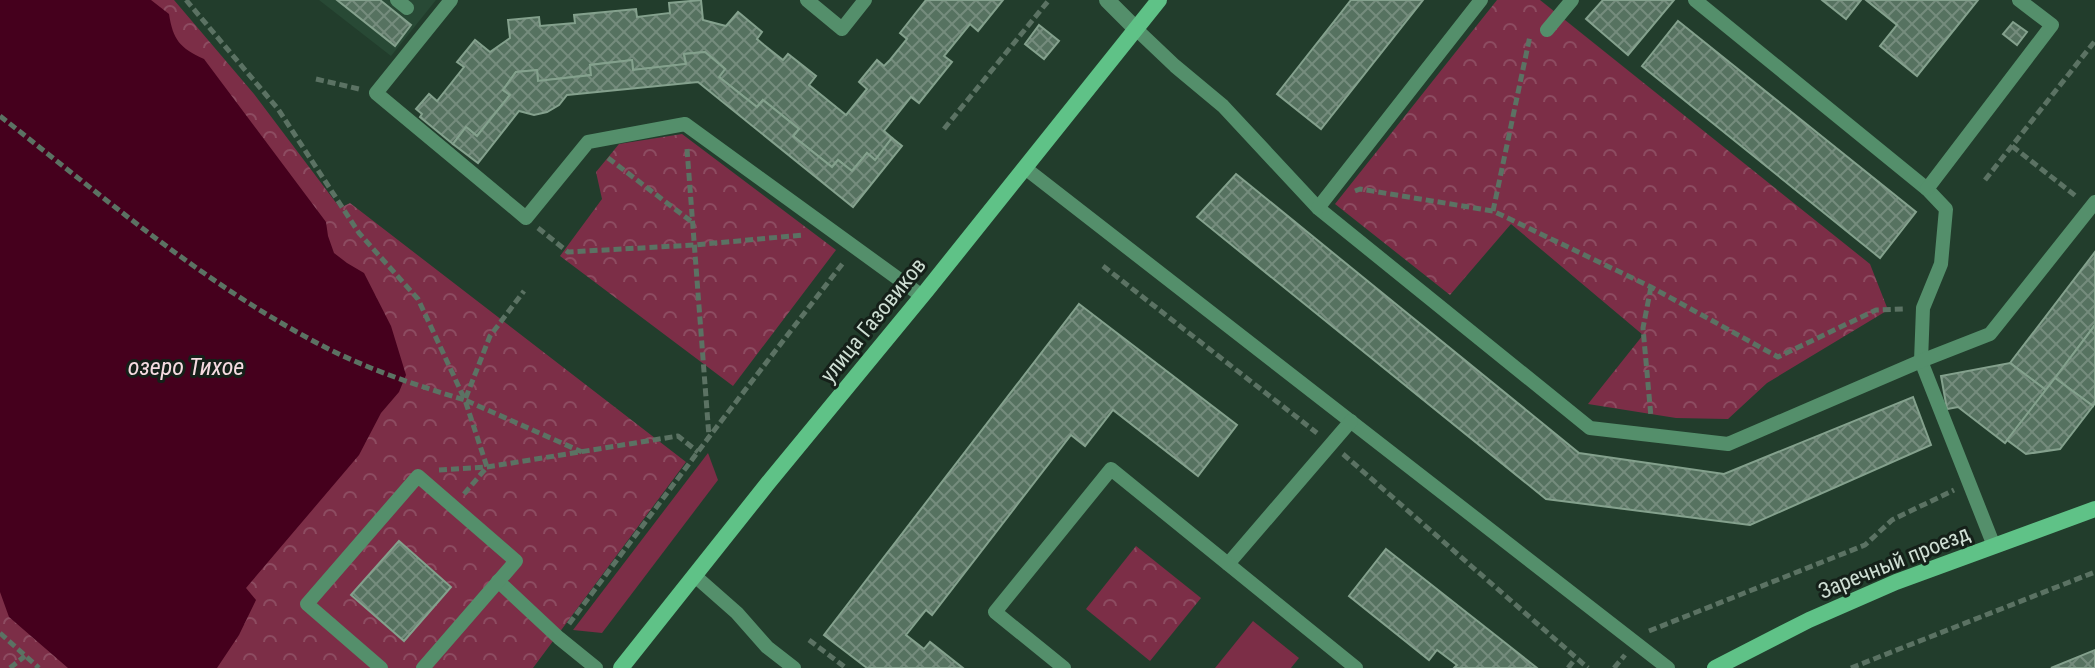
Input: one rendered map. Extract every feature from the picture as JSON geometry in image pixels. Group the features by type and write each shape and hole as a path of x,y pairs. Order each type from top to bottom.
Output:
{"main road":[{"name":"улица Газовиков","path":"621,668 1159,0"},
{"name":"Заречный проезд","path":"1715,668 1809,620 1896,582 2095,509"}],"street":[{"path":"1107,0 1136,29"}],"lane":[{"path":"451,0 376,93 526,218 588,142 685,124 922,296"},
{"path":"807,0 842,29 865,0"},
{"path":"1318,208 1481,0"},
{"path":"1547,30 1572,0"},
{"path":"1695,0 1927,189 1946,209 1941,264 1923,308 1921,361 1994,546"},
{"path":"1927,189 2052,25 2019,0"},
{"path":"1136,29 1223,106 1318,208 1590,428 1728,444 1990,334 2093,205"},
{"path":"1025,168 1668,668"},
{"path":"1228,564 1351,421"},
{"path":"1064,668 995,612 1111,469 1356,668"},
{"path":"381,668 307,604 418,476 516,561 423,668"},
{"path":"695,576 737,613 767,647 794,668"},
{"path":"498,581 596,668"}],"path":[{"path":"186,0 278,109 359,233 418,299 465,400 487,467 456,503"},
{"path":"944,129 1049,0"},
{"path":"1493,211 1533,18 1547,30"},
{"path":"1985,180 2095,41"},
{"path":"316,79 376,93"},
{"path":"0,116 150,233 240,298 318,344 397,379 465,400 582,452"},
{"path":"685,124 709,437"},
{"path":"588,142 693,223"},
{"path":"2012,146 2093,205"},
{"path":"1318,208 1360,189 1493,211 1651,287 1778,357 1876,310 1923,308"},
{"path":"526,218 568,252 694,245 834,232"},
{"path":"559,638 855,248"},
{"path":"1103,266 1330,443 1588,668"},
{"path":"1651,287 1643,328 1653,435"},
{"path":"465,400 490,336 524,291"},
{"path":"1614,668 1650,630 1865,545 1892,520 1969,482"},
{"path":"1851,668 2095,572"},
{"path":"0,633 39,668"},
{"path":"809,640 846,668"},
{"path":"10,668 25,656"},
{"path":"1568,668 1575,659"}],"shaded area":[{"path":"319,0 436,0 391,56"}],"green space":[{"name":"озеро Тихое","path":"0,0 174,0 254,94 340,208 350,203 686,462 533,668 0,668"},
{"path":"1497,0 1540,0 1870,264 1888,310 1767,383 1728,419 1676,418 1588,404 1643,335 1511,224 1450,295 1335,204"},
{"path":"682,134 836,250 733,386 560,256 602,199 596,172 619,144"},
{"path":"708,453 718,480 602,633 573,630"},
{"path":"1136,546 1201,598 1150,661 1086,609"},
{"path":"1253,621 1299,658 1291,668 1215,668"}],"water":[{"name":"озеро Тихое","path":"0,0 151,0 169,14 179,42 204,59 326,222 334,253 364,273 391,326 406,375 399,392 381,413 359,455 246,588 256,600 239,635 217,668 68,668 9,617 0,592"}],"building":[{"path":"337,0 380,0 411,25 395,46"},
{"path":"701,0 703,20 726,26 738,12 762,32 757,39 764,45 783,60 788,54 816,76 809,85 846,115 867,89 859,82 877,60 884,66 890,60 907,39 900,33 926,0 1003,0 978,31 970,24 944,56 952,62 919,103 911,97 884,131 892,138 875,160 867,153 852,171 838,160 832,167 793,136 799,129 763,100 757,107 719,77 725,69 705,52 684,54 686,64 633,70 632,60 590,65 591,75 538,81 537,70 516,72 503,90 510,95 477,136 466,127 453,144 420,117 422,114 416,109 429,94 437,101 464,67 457,62 475,40 490,52 510,38 508,20 539,17 540,26 575,23 574,15 636,9 637,17 670,13 669,3"},
{"path":"1351,0 1423,0 1321,129 1277,94"},
{"path":"1603,0 1674,0 1628,55 1586,19"},
{"path":"1822,0 1861,0 1846,19"},
{"path":"1866,0 1978,0 1917,76 1880,46 1897,25"},
{"path":"1678,21 1916,212 1880,258 1642,66"},
{"path":"2013,22 2027,32 2017,45 2003,34"},
{"path":"1039,25 1059,41 1044,59 1025,44"},
{"path":"705,52 725,69 719,77 757,107 763,100 799,129 793,136 832,167 838,160 852,171 867,153 875,160 892,138 902,146 853,207 698,82 567,95 559,105 547,112 534,115 519,111 478,163 453,144 466,127 477,136 510,95 503,90 516,72 537,70 538,81 591,75 590,65 632,60 633,70 686,64 684,54"},
{"path":"1236,174 1579,453 1724,474 1913,397 1931,445 1750,525 1546,499 1197,217"},
{"path":"2095,252 2095,325 2046,390 2010,363"},
{"path":"1079,304 1237,425 1198,476 1113,410 1085,446 1071,435 932,615 926,610 906,635 924,649 930,642 963,668 867,668 824,635"},
{"path":"2095,325 2095,403 2093,406 2055,378"},
{"path":"2010,363 2046,390 2005,443 1958,407 1947,409 1941,376"},
{"path":"2055,378 2093,406 2060,449 2026,454 2007,440"},
{"path":"399,541 451,587 404,641 351,595"},
{"path":"1386,549 1537,668 1454,668 1457,665 1437,650 1429,660 1349,596"},
{"path":"2095,650 2095,668 2051,668"}]}
